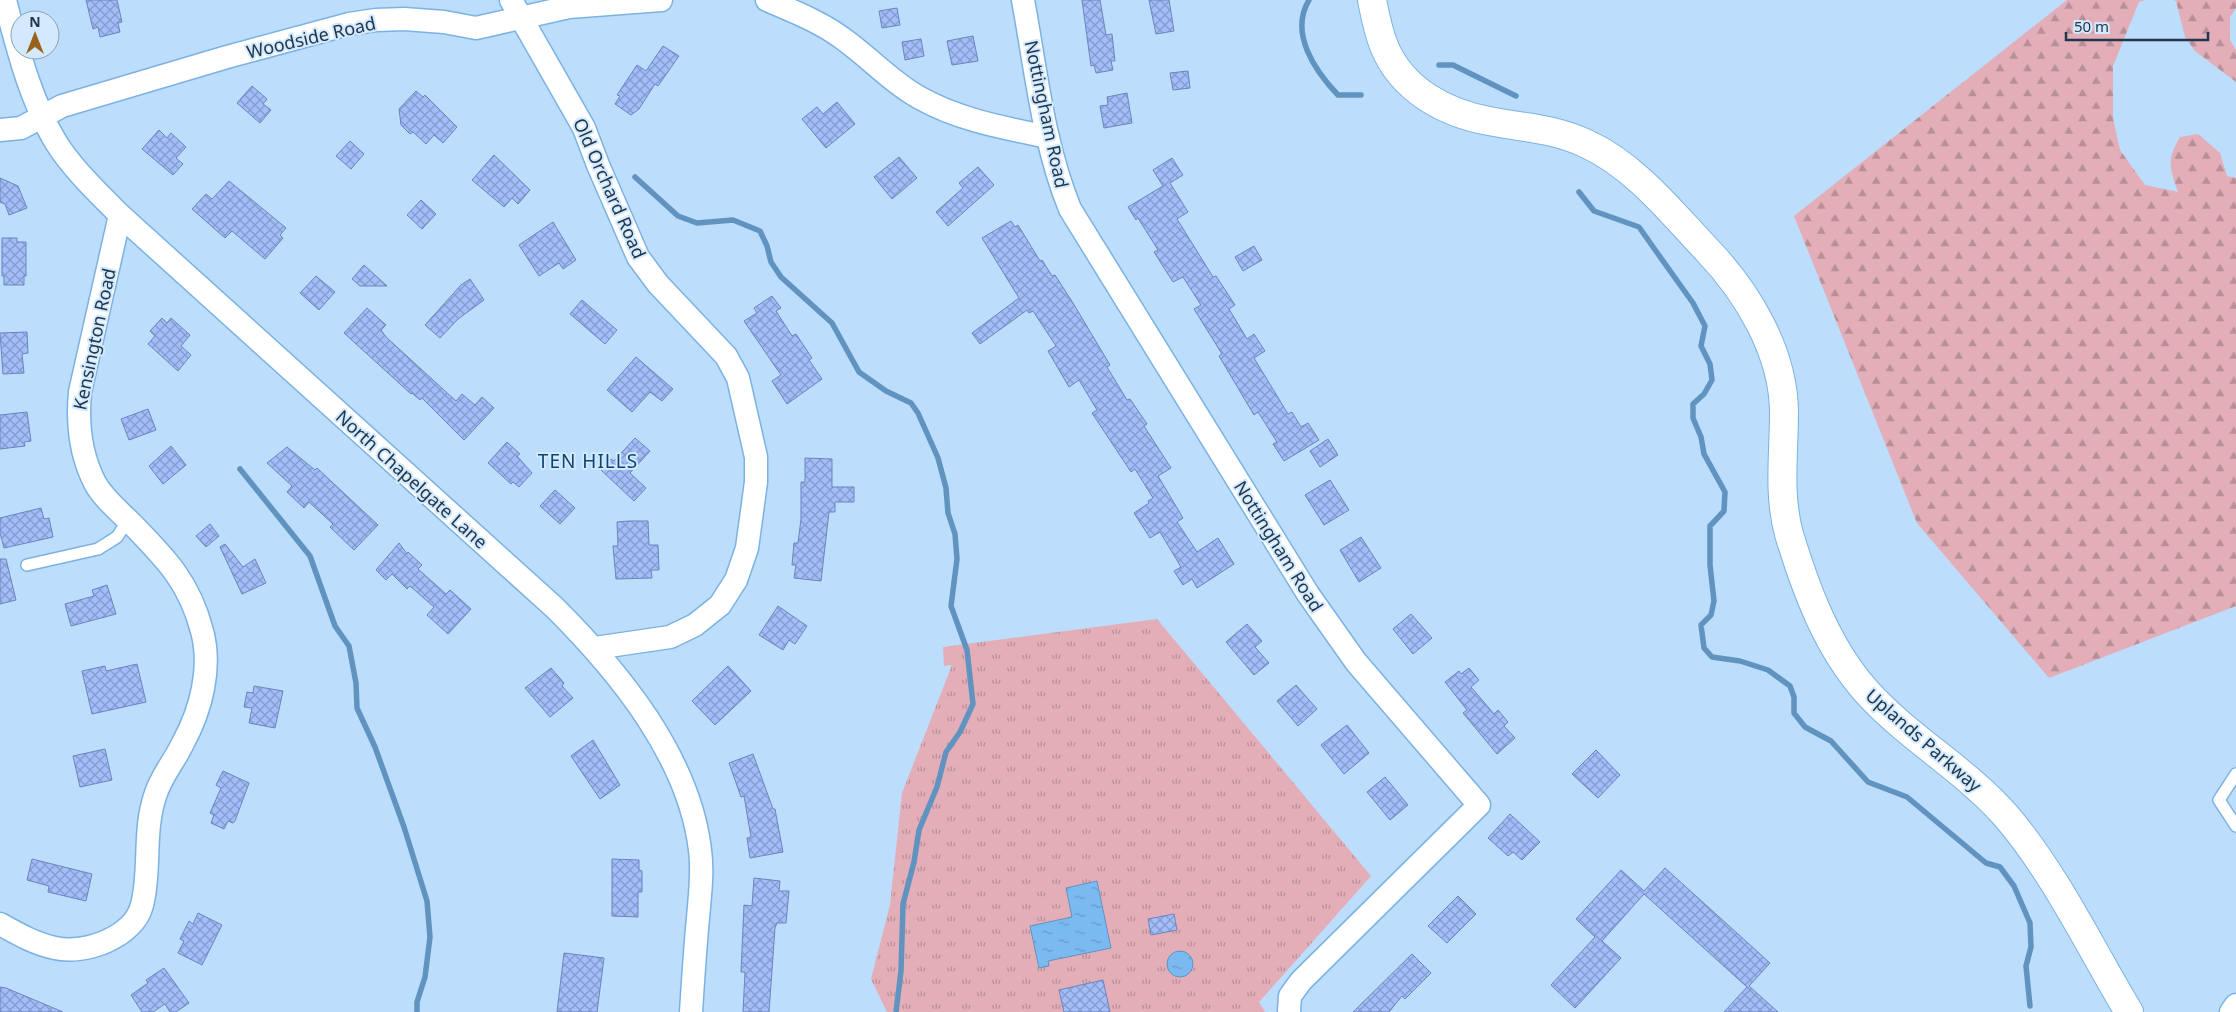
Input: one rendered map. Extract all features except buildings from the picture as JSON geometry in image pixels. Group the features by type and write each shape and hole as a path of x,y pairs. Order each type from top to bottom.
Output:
{"street":[{"name":"North Chapelgate Lane","path":"5,0 23,64 43,116 60,149 81,175 120,215 548,601 595,648 622,682 679,770 695,820 701,851 701,884 691,1012"},
{"name":"Woodside Road","path":"0,130 21,128 62,106 227,57 349,24 376,20 404,19 444,22 476,28 516,9 662,0"},
{"path":"767,0 819,24 842,38 889,78 921,99 953,113 995,126 1048,137"},
{"name":"Nottingham Road","path":"1023,0 1048,137 1058,179 1070,209 1308,594 1356,662 1479,804 1301,981 1290,996 1289,1011"},
{"name":"Uplands Parkway","path":"1372,0 1384,47 1396,68 1414,89 1435,103 1461,115 1491,122 1541,128 1564,134 1592,146 1622,167 1655,195 1735,283 1759,322 1773,356 1781,384 1784,409 1782,475 1788,532 1830,642 1867,692 1976,785 2007,818 2046,872 2129,1012"},
{"name":"Old Orchard Road","path":"516,9 584,128 638,256 658,284 726,356 738,378 756,457 756,482 747,548 736,580 720,605 695,625 670,637 595,648"},
{"name":"Kensington Road","path":"0,924 25,939 56,949 84,948 111,940 130,927 142,906 149,818 155,796 165,772 192,726 206,677 203,633 195,607 180,576 96,484 84,454 77,421 80,392 120,215"},
{"path":"2232,1012 2236,1005"}],"lane":[{"path":"26,565 98,549 117,537 128,520"},
{"path":"2236,774 2219,800 2236,826"}],"green space":[{"path":"2067,0 2146,0 2139,2 2113,66 2113,118 2120,150 2145,185 2178,192 2171,171 2173,152 2180,137 2198,134 2220,153 2227,176 2236,178 2236,606 2049,678 1917,523 1794,216"},
{"path":"2173,0 2236,0 2236,8 2230,17 2230,40 2236,50 2236,82 2195,51 2185,37 2176,1"},
{"path":"1157,619 1371,876 1259,1002 1265,1012 887,1012 871,979 890,905 902,793 952,665 944,666 943,647"}],"water":[{"path":"1097,881 1111,948 1048,961 1049,966 1039,968 1030,926 1072,917 1066,888"},
{"path":"1180,951 1189,955 1193,964 1189,973 1180,977 1171,973 1167,964 1171,955"}],"waterway":[{"path":"1309,0 1302,25 1303,38 1313,63 1338,95 1361,95"},
{"path":"1439,65 1453,65 1516,96"},
{"path":"635,177 678,216 697,223 733,220 760,231 767,246 771,262 781,277 832,323 859,372 886,391 911,403 918,413 938,458 946,488 948,513 955,534 957,559 951,606 967,650 973,704 960,732 946,752 937,787 919,830 914,862 903,904 901,971 896,1012"},
{"path":"1579,192 1594,211 1639,227 1693,303 1705,326 1701,346 1710,364 1712,380 1704,394 1693,404 1693,418 1701,437 1704,454 1725,492 1724,511 1710,526 1710,565 1714,601 1711,615 1701,625 1704,648 1712,657 1740,661 1768,670 1790,686 1794,697 1794,713 1805,727 1831,741 1868,782 1907,797 1986,863 2000,867 2014,886 2030,923 2031,947 2026,966 2030,1006"},
{"path":"240,469 310,556 335,626 349,646 356,683 357,708 375,747 404,827 427,901 430,937 425,977 417,1002 417,1012"}],"district":[{"name":"TEN HILLS","path":"588,461"}]}
